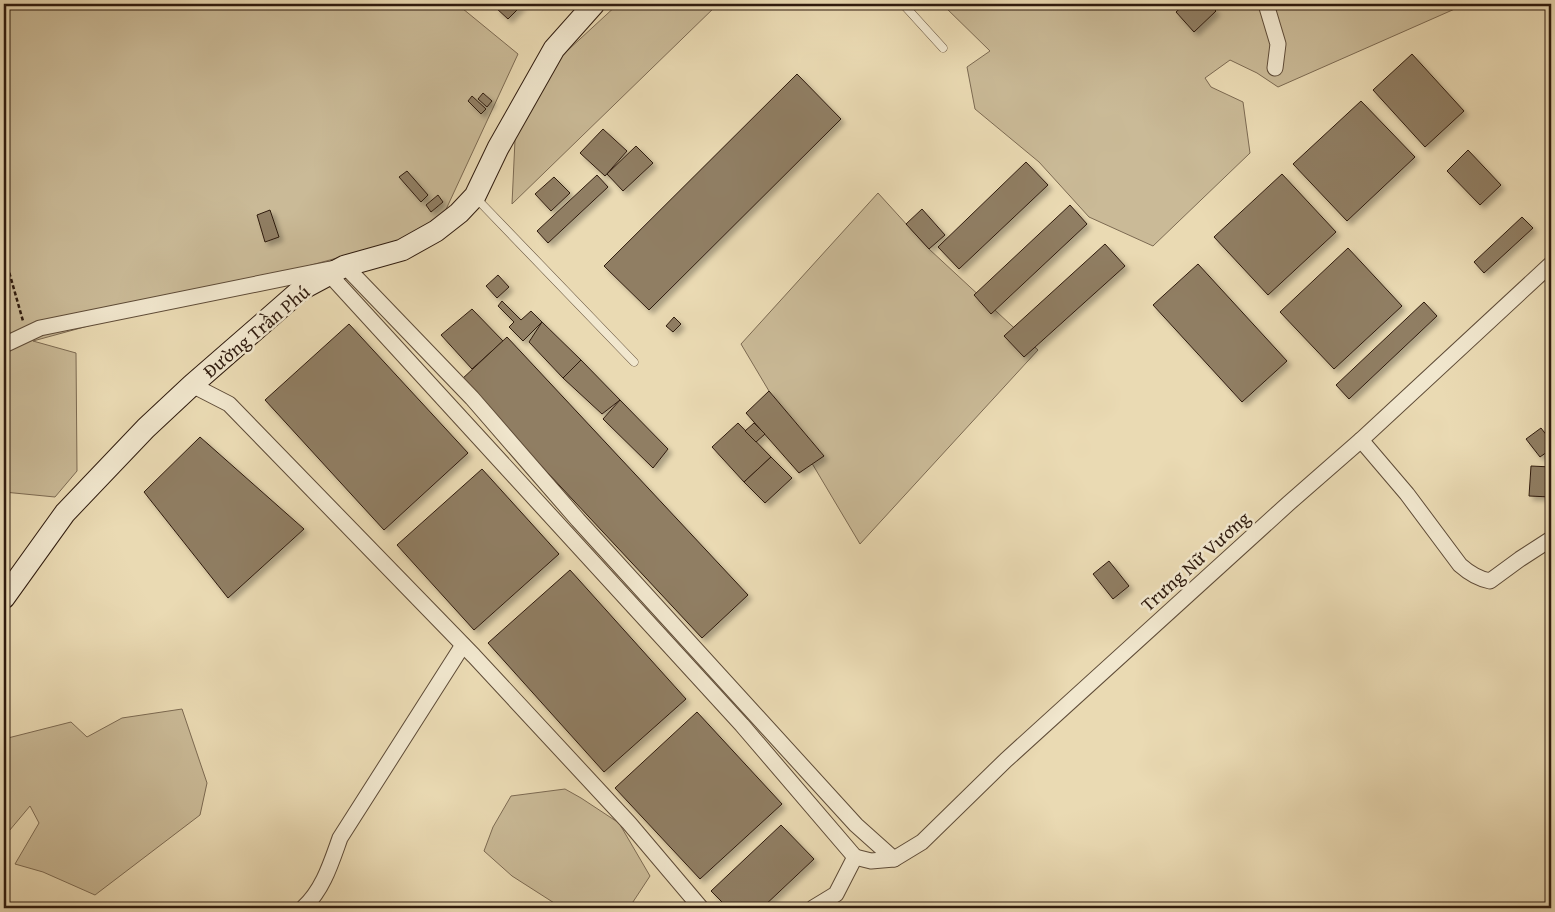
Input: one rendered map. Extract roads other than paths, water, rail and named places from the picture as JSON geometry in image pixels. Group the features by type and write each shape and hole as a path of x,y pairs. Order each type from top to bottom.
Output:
{"main road":[{"name":"Đường Trần Phú","path":"4,598 66,513 146,428 192,385 302,289 337,270 402,250 436,231 459,213 474,196 498,148 554,49 594,4"}],"street":[{"path":"1266,4 1278,44 1275,68"},
{"name":"Trưng Nữ Vương","path":"855,857 871,861 894,859 922,842 1006,760 1361,440 1551,264"},
{"path":"4,345 40,328 337,270"},
{"path":"337,270 742,726 855,857 836,894 813,908"},
{"path":"337,270 472,398 578,520 856,825 894,859"},
{"path":"192,385 229,404 463,645 629,823 701,908"},
{"path":"1361,440 1407,494 1460,565 1483,580 1490,581 1520,558 1551,539"},
{"path":"303,908 319,888 330,866 340,838 463,645"}],"lane":[{"path":"903,4 944,48"},
{"path":"474,196 634,362"}]}
